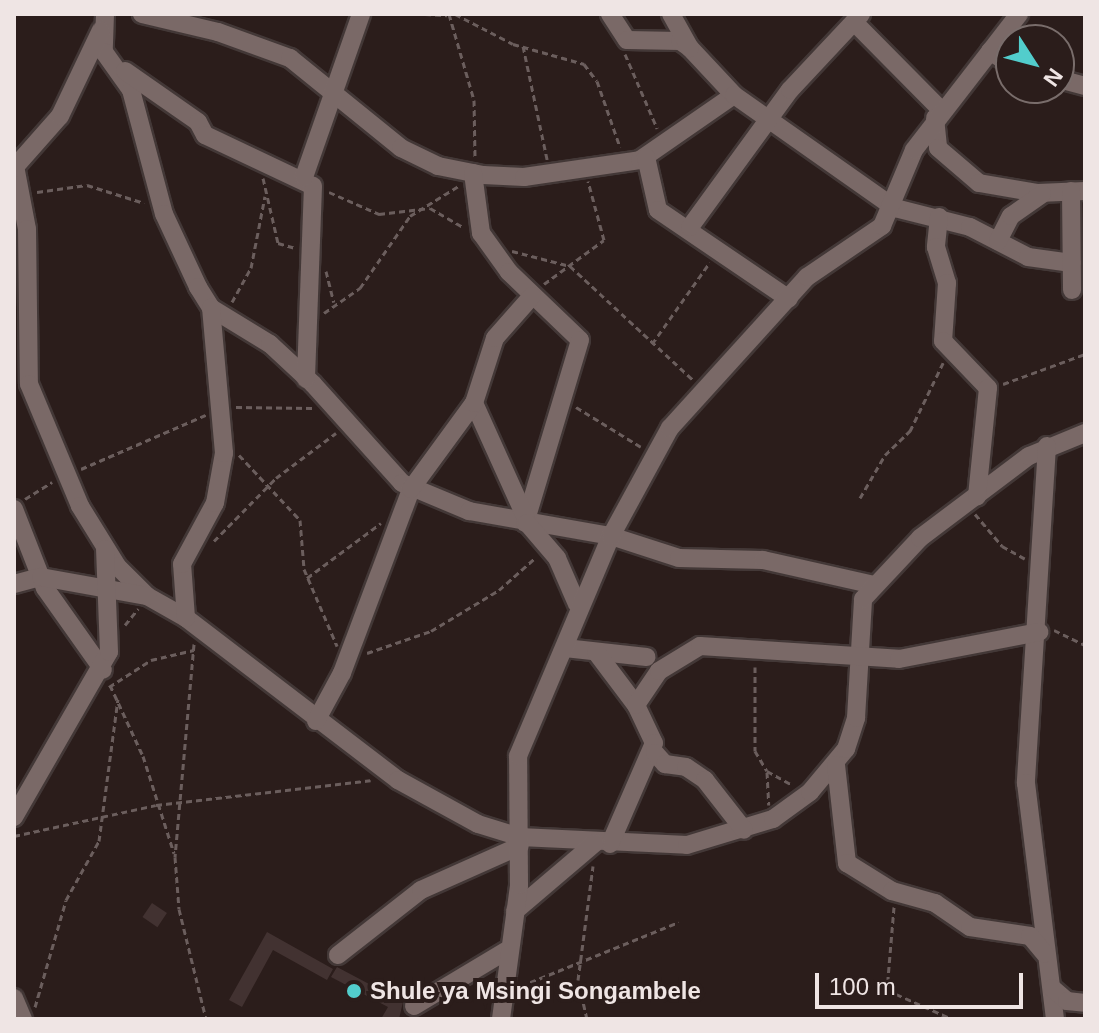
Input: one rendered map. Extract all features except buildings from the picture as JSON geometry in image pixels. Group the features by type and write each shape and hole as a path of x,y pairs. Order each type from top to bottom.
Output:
{"street":[{"path":"142,14 218,32 290,58 333,88 401,148 423,161 474,173 552,173 622,164 653,152 734,95"},
{"path":"306,379 311,347 308,255 316,198 307,179 333,88 361,14"},
{"path":"610,14 622,35 636,43 672,40 690,48"},
{"path":"671,14 690,48 734,95 770,117 895,208 939,217 1028,257 1072,263"},
{"path":"501,1019 506,951 515,911 520,841 518,756 565,648 577,604 611,536 670,428 807,277 882,226 895,208 914,150 938,114 1019,14"},
{"path":"104,18 104,52 118,67 198,122 205,135 262,166 307,179"},
{"path":"104,18 60,116 15,167 21,193 29,384 67,476 105,549 147,597 190,621 316,721 398,780 478,824 520,841 675,847 744,830 769,820 810,792 836,765 856,718 862,657 858,613 874,585 920,538 971,500 1047,446 1085,433"},
{"path":"690,227 770,117 858,18 938,114 938,148 973,179 1044,193 1078,191 1072,290"},
{"path":"990,51 995,54"},
{"path":"118,67 142,125 163,211 218,312 225,441 215,503 182,564 190,621"},
{"path":"653,152 658,210 721,248 743,273 789,299"},
{"path":"474,173 476,217 491,249 531,294 580,340 526,521"},
{"path":"998,241 1011,216 1044,193"},
{"path":"939,217 936,247 947,283 943,329 949,352 988,388 971,500"},
{"path":"316,721 345,664 408,496 474,403 491,345 531,294"},
{"path":"218,312 270,344 306,379 408,496 611,536 679,558 763,560 818,577 874,585"},
{"path":"474,403 526,521 551,550 577,604"},
{"path":"1047,446 1036,563 1039,632 1026,783 1055,1019"},
{"path":"15,506 41,577 69,629 106,678"},
{"path":"561,567 561,554 578,531"},
{"path":"14,817 106,678 110,646 102,592 105,549"},
{"path":"14,584 41,577 102,592 147,597"},
{"path":"636,705 659,671 693,648 862,657 925,657 1039,632"},
{"path":"565,648 647,657"},
{"path":"596,652 636,705 655,753 665,764 686,767 705,780 744,830"},
{"path":"515,911 601,843 655,753"},
{"path":"836,765 844,856 892,891 928,899 970,927 1030,936 1048,957"},
{"path":"338,955 421,890 520,841"},
{"path":"414,1006 506,951"},
{"path":"1052,988 1067,1001 1085,1003"},
{"path":"14,998 23,1019"}],"path":[{"path":"425,14 451,14 523,46 578,59 595,75 622,164"},
{"path":"311,347 326,310 360,288 396,232 422,206 474,173 474,100 451,14"},
{"path":"622,35 653,152"},
{"path":"523,46 536,127 552,173"},
{"path":"262,166 265,196 278,243 308,255"},
{"path":"531,294 604,238 585,170"},
{"path":"307,179 367,212 391,215 422,206 468,232"},
{"path":"21,193 87,185 163,211"},
{"path":"218,312 251,268 265,196"},
{"path":"652,344 721,248"},
{"path":"491,249 570,266 705,391"},
{"path":"860,498 885,455 910,431 949,352"},
{"path":"988,388 1085,354"},
{"path":"563,400 628,438 651,459"},
{"path":"15,506 67,476 224,410 260,403 339,418"},
{"path":"204,547 271,487 339,418"},
{"path":"225,441 300,520 307,578 327,633 345,664 384,644 431,631 551,550"},
{"path":"307,578 408,496"},
{"path":"971,500 1002,546 1036,563"},
{"path":"110,646 147,597"},
{"path":"190,621 194,650 175,856 179,909 206,1019"},
{"path":"1039,632 1055,630 1085,645"},
{"path":"175,856 118,699 106,678 151,660 194,650"},
{"path":"755,652 754,744 767,771 769,820"},
{"path":"32,1019 66,900 97,849 99,816 118,699"},
{"path":"767,771 810,792"},
{"path":"14,836 156,805 345,780 398,780"},
{"path":"587,1019 578,980 601,843"},
{"path":"892,891 896,927 887,990 952,1019"},
{"path":"503,995 584,956 679,922"}],"place":[{"name":"Shule ya Msingi Songambele","path":"354,991"}]}
